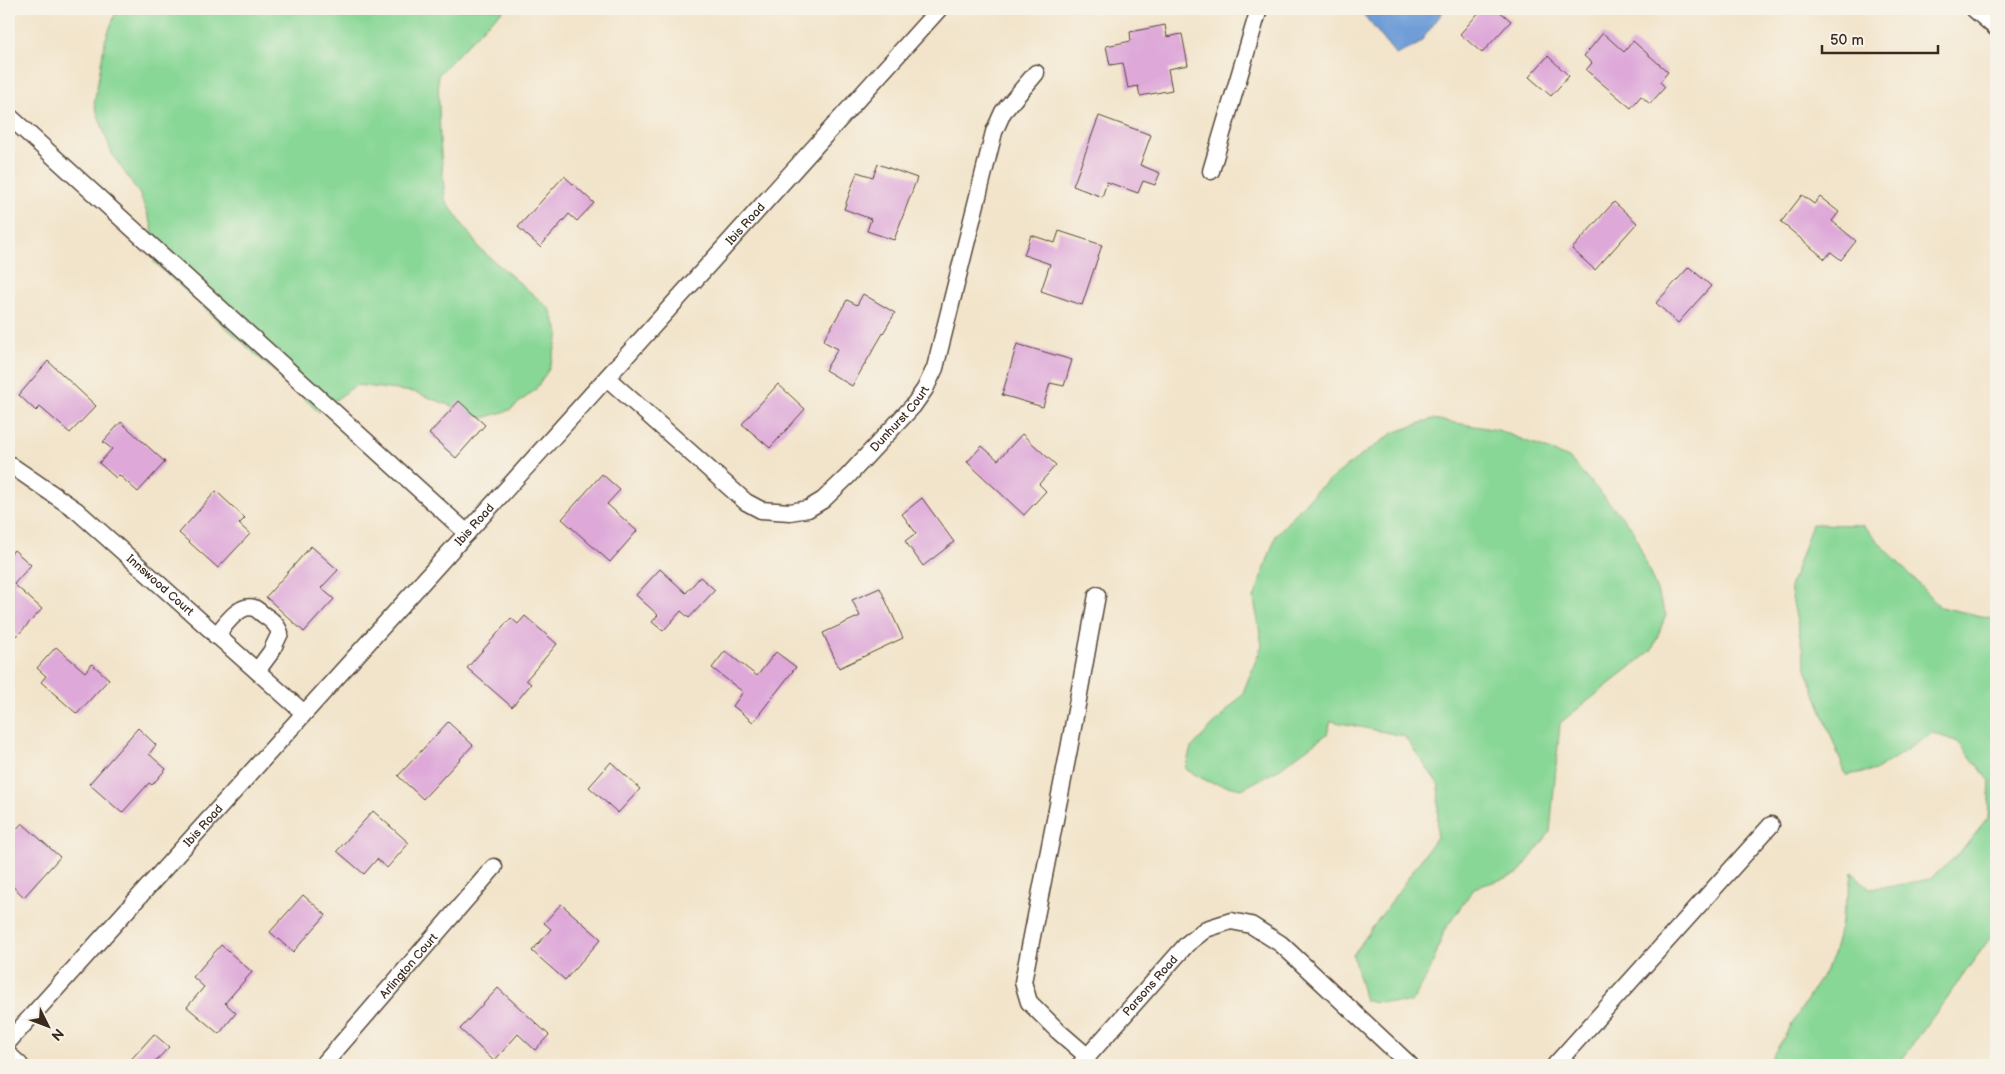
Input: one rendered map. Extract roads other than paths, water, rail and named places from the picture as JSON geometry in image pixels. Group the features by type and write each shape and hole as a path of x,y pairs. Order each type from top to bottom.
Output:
{"street":[{"name":"Ibis Road","path":"9,1041 939,9"},
{"path":"1211,171 1259,9"},
{"path":"1974,9 1996,28"},
{"name":"Dunhurst Court","path":"607,378 746,502 761,510 790,512 808,509 823,500 913,406 925,389 935,368 994,132 1003,112 1036,74"},
{"path":"9,116 467,533"},
{"name":"Innswood Court","path":"9,464 76,510 304,713"},
{"path":"1084,1061 1029,1002 1023,982 1097,595"},
{"path":"216,636 230,619 247,608 254,608 272,621 278,627 280,633 271,652 257,671"},
{"path":"1555,1065 1771,825"},
{"name":"Arlington Court","path":"323,1065 494,867"},
{"name":"Parsons Road","path":"1084,1061 1188,944 1206,929 1231,921 1251,926 1281,944 1410,1065"},
{"path":"9,1055 20,1065"}],"water":[{"path":"1359,9 1445,9 1419,44 1396,55"}]}
